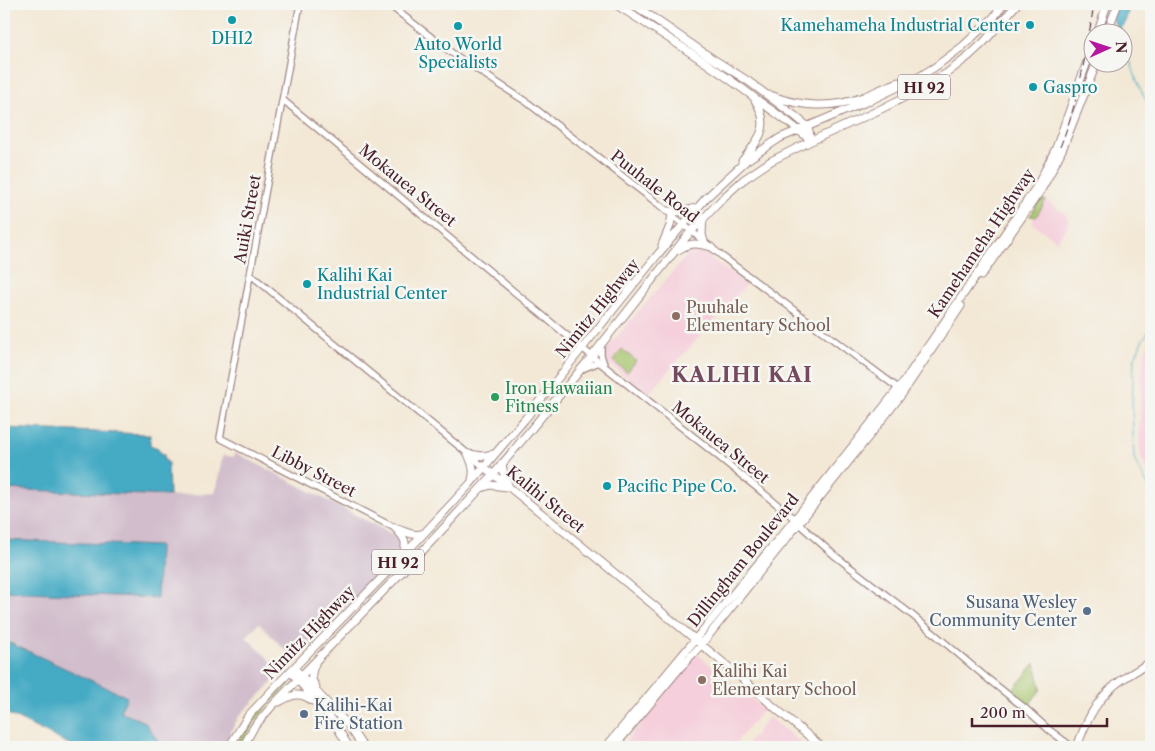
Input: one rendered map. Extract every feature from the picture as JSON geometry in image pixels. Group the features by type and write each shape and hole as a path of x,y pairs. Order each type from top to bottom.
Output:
{"main road":[{"path":"633,4 761,91 807,126 810,131 811,141"},
{"name":"Nimitz Highway","path":"228,747 248,716 470,484 659,253 733,172 780,138 850,109 917,78 935,67 963,46 1004,4"},
{"name":"Nimitz Highway","path":"243,747 254,727 272,706 480,489 592,356 703,217 750,175 771,161 921,89 947,73 984,42 1017,4"},
{"path":"1111,22 1118,4"},
{"path":"619,5 752,95 811,141"},
{"path":"1101,22 1105,6"},
{"name":"Kamehameha Highway","path":"900,391 1037,186 1056,148 1083,72"},
{"name":"Kamehameha Highway","path":"900,391 1041,190 1062,150 1093,72"},
{"path":"761,91 796,102 816,105 830,104 852,101 890,85 917,78"},
{"path":"733,172 758,141 762,133 763,124 760,108 752,95"},
{"path":"659,253 670,226 669,213 683,212 699,207"},
{"path":"703,217 702,234 704,242"},
{"path":"674,253 693,243 711,247"},
{"name":"Dillingham Boulevard","path":"606,747 698,642 797,522 900,391"},
{"path":"470,484 473,468 468,454 483,456 495,454"},
{"path":"502,463 504,475 510,488"},
{"name":"Kalihi Street","path":"484,468 698,642 822,747"},
{"path":"480,489 491,485 510,488"},
{"path":"395,528 414,535 426,532"},
{"path":"395,528 404,536 405,548 401,558"},
{"name":"Dillingham Boulevard","path":"614,747 698,642"},
{"path":"316,662 312,671 312,682 322,693 324,705 349,747"},
{"path":"1076,747 1092,712 1104,696 1121,680 1151,662"},
{"path":"292,670 324,705 349,726 363,747"},
{"path":"272,706 292,695 307,697 324,705"}],"street":[{"name":"Auiki Street","path":"220,438 300,4"},
{"name":"Puuhale Road","path":"388,4 452,53 528,103 704,242 900,391"},
{"name":"Mokauea Street","path":"283,100 599,362 710,449 834,554 912,615 1072,747"},
{"name":"Kalihi Street","path":"251,275 484,468"},
{"path":"601,343 601,355 605,366"},
{"path":"580,370 599,362"},
{"name":"Libby Street","path":"220,438 395,528"}],"shaded area":[{"path":"1045,199 1065,214 1069,220 1057,241 1032,223"},
{"name":"Puuhale Elementary School","path":"695,246 746,285 648,394 604,360 607,348"},
{"path":"1151,339 1151,477 1141,458 1139,439 1142,370 1146,349"},
{"path":"236,453 394,535 398,540 398,552 302,651 294,654 287,652 259,623 246,637 274,664 276,676 271,684 239,716 223,747 162,747 145,723 120,712 127,697 4,639 4,489 169,496 215,493 223,455 233,457"},
{"name":"Kalihi Kai Elementary School","path":"697,654 764,709 732,747 621,747"},
{"path":"769,717 806,747 745,747"}],"green space":[{"path":"1041,200 1046,200 1036,217 1030,216 1038,203"},
{"path":"622,349 636,361 627,372 613,361"},
{"path":"1035,663 1041,689 1026,709 1009,695"},
{"path":"287,682 289,685 266,707 254,723 241,747 235,747 244,730 263,706"}],"water":[{"path":"1107,4 1129,4 1128,14 1124,22 1114,22"},
{"path":"4,428 150,435 150,445 158,448 164,454 164,460 168,462 169,496 4,489"},
{"path":"4,540 159,546 157,598 4,591"},
{"path":"4,640 127,697 120,712 145,722 162,747 75,747 4,712"}],"waterway":[{"path":"1132,66 1151,109"},
{"path":"1151,328 1142,341 1134,360 1132,402 1134,459 1151,491"}],"railway":[{"path":"1060,147 1077,94 1094,4"}],"place":[{"name":"DHI2","path":"232,20"},
{"name":"Kamehameha Industrial Center","path":"1030,25"},
{"name":"Auto World Specialists","path":"458,26"},
{"name":"Gaspro","path":"1033,87"},
{"name":"Kalihi Kai Industrial Center","path":"307,284"},
{"name":"Puuhale Elementary School","path":"676,316"},
{"name":"Iron Hawaiian Fitness","path":"495,397"},
{"name":"Pacific Pipe Co.","path":"607,486"},
{"name":"Susana Wesley Community Center","path":"1087,611"},
{"name":"Kalihi Kai Elementary School","path":"702,680"},
{"name":"Kalihi-Kai Fire Station","path":"304,714"}],"district":[{"name":"KALIHI KAI","path":"742,374"}]}
